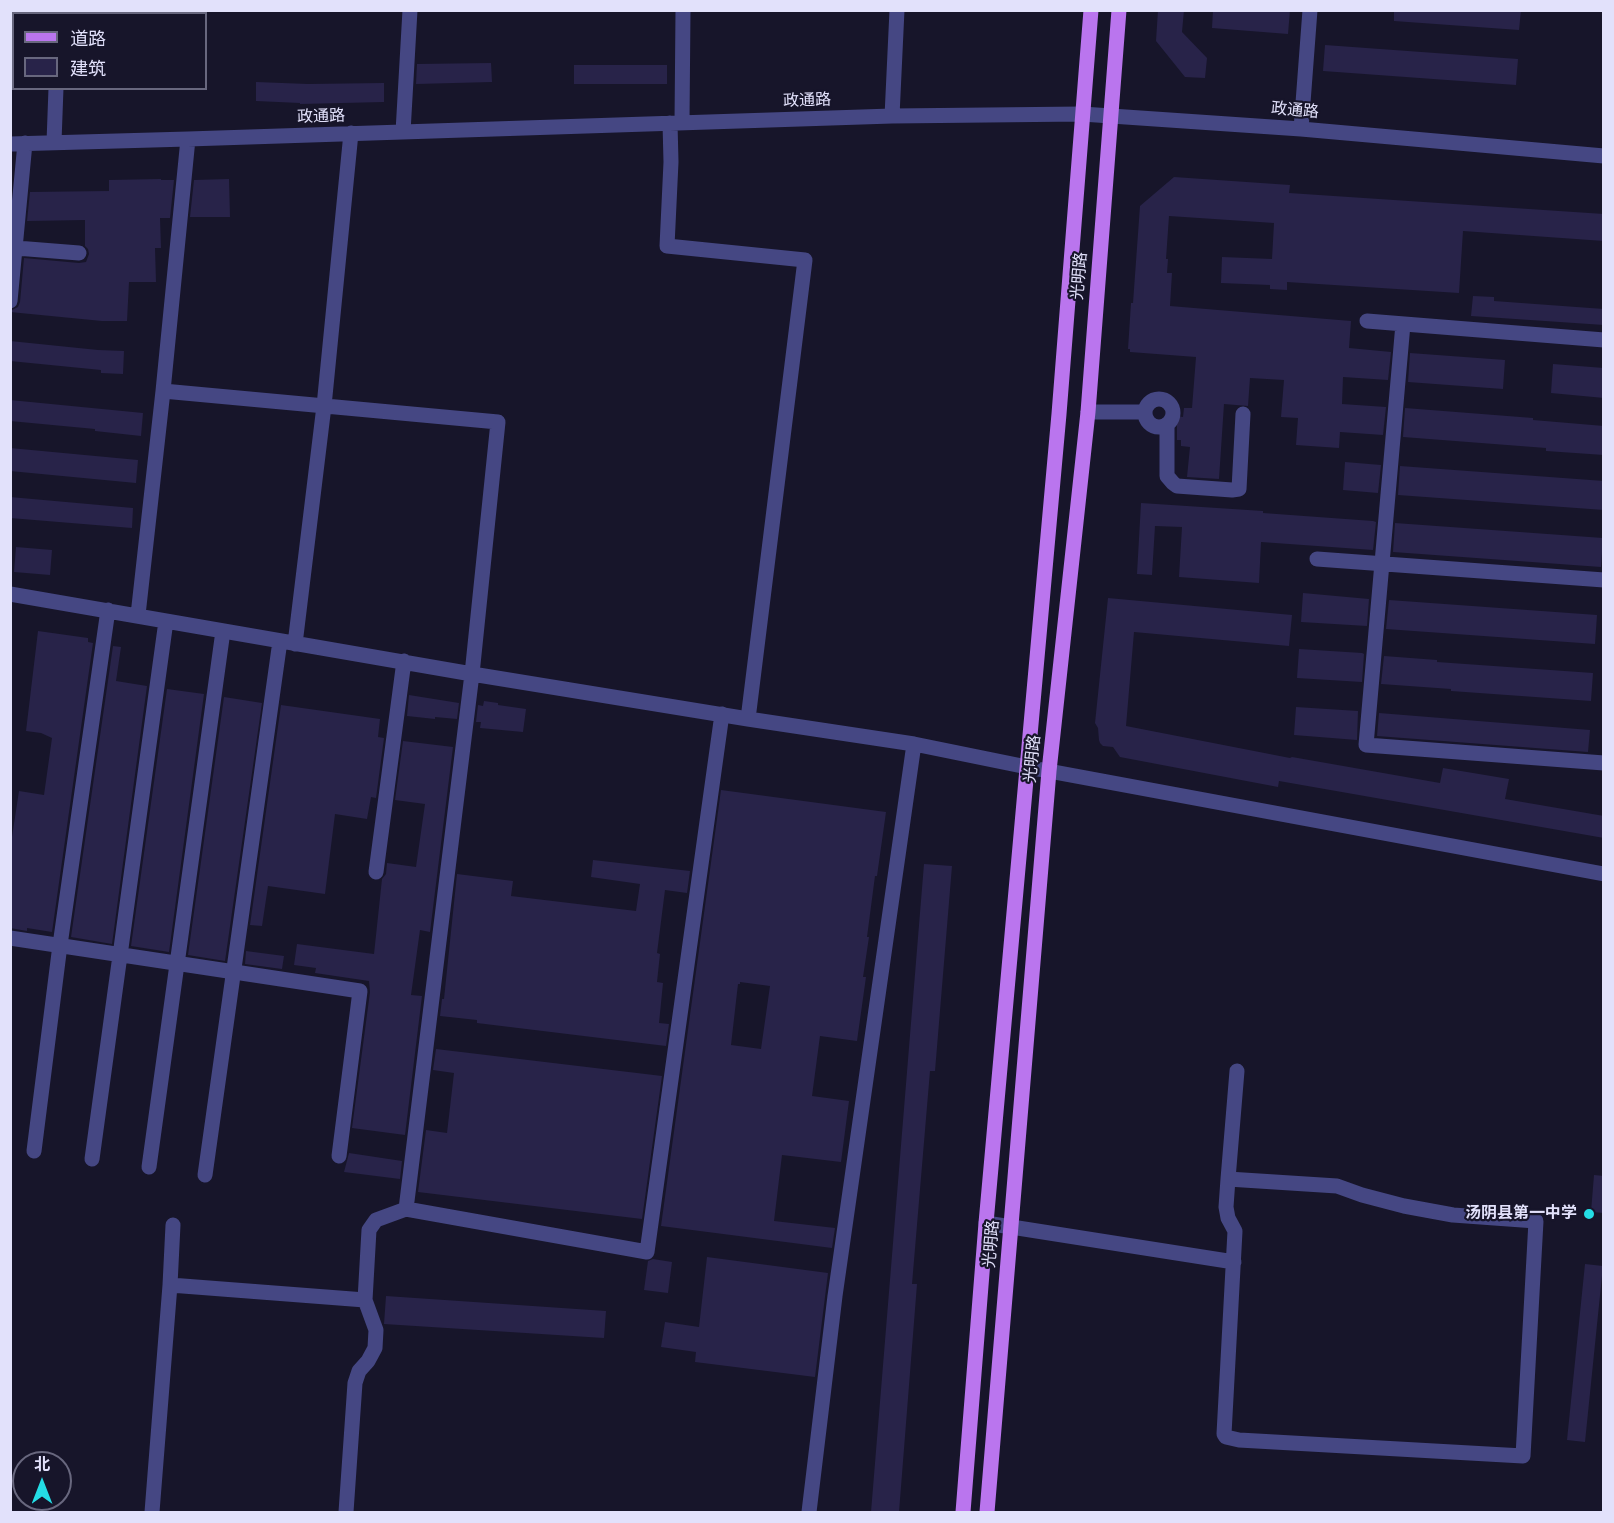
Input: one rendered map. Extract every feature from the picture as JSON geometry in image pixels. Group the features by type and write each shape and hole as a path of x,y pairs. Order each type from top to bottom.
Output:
{"main road":[{"name":"光明路","path":"963,1512 986,1223 1059,414 1091,10"},
{"name":"光明路","path":"987,1512 1049,771 1088,412 1119,10"}],"street":[{"path":"403,132 410,10"},
{"path":"683,10 667,246 805,260 748,719"},
{"path":"892,116 897,10"},
{"path":"1301,129 1310,10"},
{"path":"54,142 56,90"},
{"name":"政通路","path":"18,143 188,140 892,116 1082,114 1301,129 1604,156"},
{"path":"206,1176 234,972 324,406 351,134"},
{"path":"138,615 188,140"},
{"path":"10,301 16,248 18,143"},
{"path":"16,248 79,253"},
{"path":"1367,321 1604,340"},
{"path":"1403,324 1366,745 1604,763"},
{"path":"163,391 498,422 472,674 406,1209"},
{"path":"1157,399 1167,401 1173,410 1173,415 1162,427 1151,425 1147,421 1145,412 1147,405 1157,399"},
{"path":"1088,412 1145,412"},
{"path":"1167,424 1167,476 1173,483 1177,486 1232,490 1239,489 1243,414"},
{"path":"1317,559 1604,580"},
{"path":"10,594 472,674 914,744 1604,874"},
{"path":"34,1151 60,945 108,610"},
{"path":"92,1159 166,621"},
{"path":"149,1167 223,631"},
{"path":"376,872 404,661"},
{"path":"346,1512 355,1383 359,1371 375,1348 376,1329 365,1300 369,1230 376,1220 406,1209 647,1252 722,714"},
{"path":"808,1512 835,1296 914,744"},
{"path":"10,938 360,991 339,1156"},
{"path":"1228,1179 1337,1186 1414,1208 1453,1215 1536,1221 1523,1456 1239,1440 1226,1437 1224,1434 1235,1232 1228,1218 1226,1207 1228,1179 1237,1071"},
{"path":"986,1223 1234,1262"},
{"path":"152,1512 173,1226"},
{"path":"170,1285 365,1300"}],"building":[{"path":"1158,10 1184,10 1182,32 1207,58 1205,78 1185,77 1156,41"},
{"path":"1213,10 1290,10 1288,34 1212,28"},
{"path":"1394,10 1521,10 1519,30 1394,21"},
{"path":"1325,45 1518,59 1516,85 1323,71"},
{"path":"491,63 492,82 416,84 417,64"},
{"path":"574,65 667,65 667,84 574,84"},
{"path":"256,82 384,83 384,102 300,104 256,101"},
{"path":"1174,177 1290,185 1289,193 1604,214 1604,241 1463,231 1459,293 1287,282 1287,290 1270,289 1270,285 1221,283 1222,257 1272,259 1274,223 1169,216 1166,259 1168,259 1167,273 1172,273 1170,306 1351,321 1349,348 1391,352 1388,380 1343,377 1342,404 1386,407 1383,435 1340,432 1339,448 1296,445 1298,418 1281,417 1284,380 1250,378 1248,406 1224,404 1219,479 1187,477 1190,447 1181,446 1181,440 1177,440 1175,416 1183,417 1184,408 1192,408 1196,357 1130,352 1128,349 1140,206"},
{"path":"229,179 230,217 190,217 194,180"},
{"path":"109,180 174,180 170,218 160,218 161,248 155,248 156,282 129,282 127,321 102,321 10,312 18,307 20,302 24,258 79,263 86,262 89,254 85,246 85,220 27,221 30,192 109,191"},
{"path":"1473,296 1494,297 1494,301 1604,309 1604,325 1471,316"},
{"path":"10,341 124,351 123,374 10,361"},
{"path":"1410,353 1505,360 1503,389 1408,382"},
{"path":"1553,364 1604,368 1604,398 1551,393"},
{"path":"10,400 143,413 141,436 10,421"},
{"path":"1405,408 1604,426 1604,455 1403,437"},
{"path":"10,448 138,460 136,483 10,471"},
{"path":"1345,462 1381,465 1378,493 1343,490"},
{"path":"1400,466 1604,481 1604,510 1398,495"},
{"path":"10,497 133,508 132,528 10,518"},
{"path":"1141,503 1373,521 1376,522 1373,550 1261,542 1259,583 1179,577 1182,527 1155,526 1152,575 1137,574"},
{"path":"1395,523 1603,538 1601,567 1393,552"},
{"path":"16,547 52,550 50,575 14,572"},
{"path":"1303,593 1369,599 1367,626 1301,622"},
{"path":"1108,598 1292,615 1289,646 1134,632 1126,726 1290,758 1440,783 1443,768 1509,779 1505,799 1604,816 1604,838 1279,781 1278,787 1120,757 1113,747 1103,746 1100,743 1095,723"},
{"path":"1389,600 1597,615 1595,644 1386,629"},
{"path":"38,631 88,638 88,642 93,643 52,932 10,928 10,850 19,791 44,795 52,738 41,733 26,731"},
{"path":"113,646 121,647 116,681 147,686 112,944 71,937"},
{"path":"1299,649 1364,654 1362,682 1297,678"},
{"path":"1384,656 1593,673 1591,701 1381,684"},
{"path":"167,689 204,694 169,952 131,946"},
{"path":"409,695 459,703 457,719 407,716"},
{"path":"224,697 262,703 225,961 188,955"},
{"path":"484,701 526,709 523,732 480,728 481,722 476,722 478,705 483,706"},
{"path":"281,705 380,719 378,737 384,738 376,798 371,797 367,819 335,814 325,894 268,886 262,926 250,925"},
{"path":"1296,707 1358,711 1357,740 1294,735"},
{"path":"1379,713 1590,730 1588,752 1377,736"},
{"path":"403,741 453,747 430,932 420,930 411,995 422,996 405,1135 352,1128 370,992 369,981 315,973 316,968 294,965 297,944 374,954 382,879 386,874 387,863 416,867 425,804 395,800"},
{"path":"721,790 886,812 867,937 869,937 863,977 866,977 857,1041 820,1036 812,1096 849,1101 841,1162 782,1155 774,1221 835,1228 832,1248 661,1226","holes":["740,982 770,986 761,1049 731,1045 738,984"]},
{"path":"593,860 690,871 687,893 665,890 657,953 660,954 657,982 663,983 659,1023 669,1024 666,1046 477,1023 477,1020 440,1016 442,999 444,999 457,874 513,881 511,896 636,911 640,884 591,877"},
{"path":"924,864 952,866 935,1071 930,1071 912,1284 917,1284 899,1512 871,1512"},
{"path":"246,951 284,956 282,969 245,964"},
{"path":"436,1049 662,1076 642,1219 418,1192 426,1130 447,1133 454,1073 433,1070"},
{"path":"349,1153 402,1161 400,1179 344,1172"},
{"path":"1594,1175 1604,1176 1604,1213 1591,1212"},
{"path":"707,1257 828,1273 815,1377 695,1362 696,1352 661,1347 665,1322 699,1327"},
{"path":"653,1259 672,1262 668,1293 644,1290 648,1261"},
{"path":"1585,1264 1603,1266 1585,1442 1567,1440"},
{"path":"386,1296 606,1311 604,1338 384,1324"}],"place":[{"name":"汤阴县第一中学","path":"1589,1214"}]}
